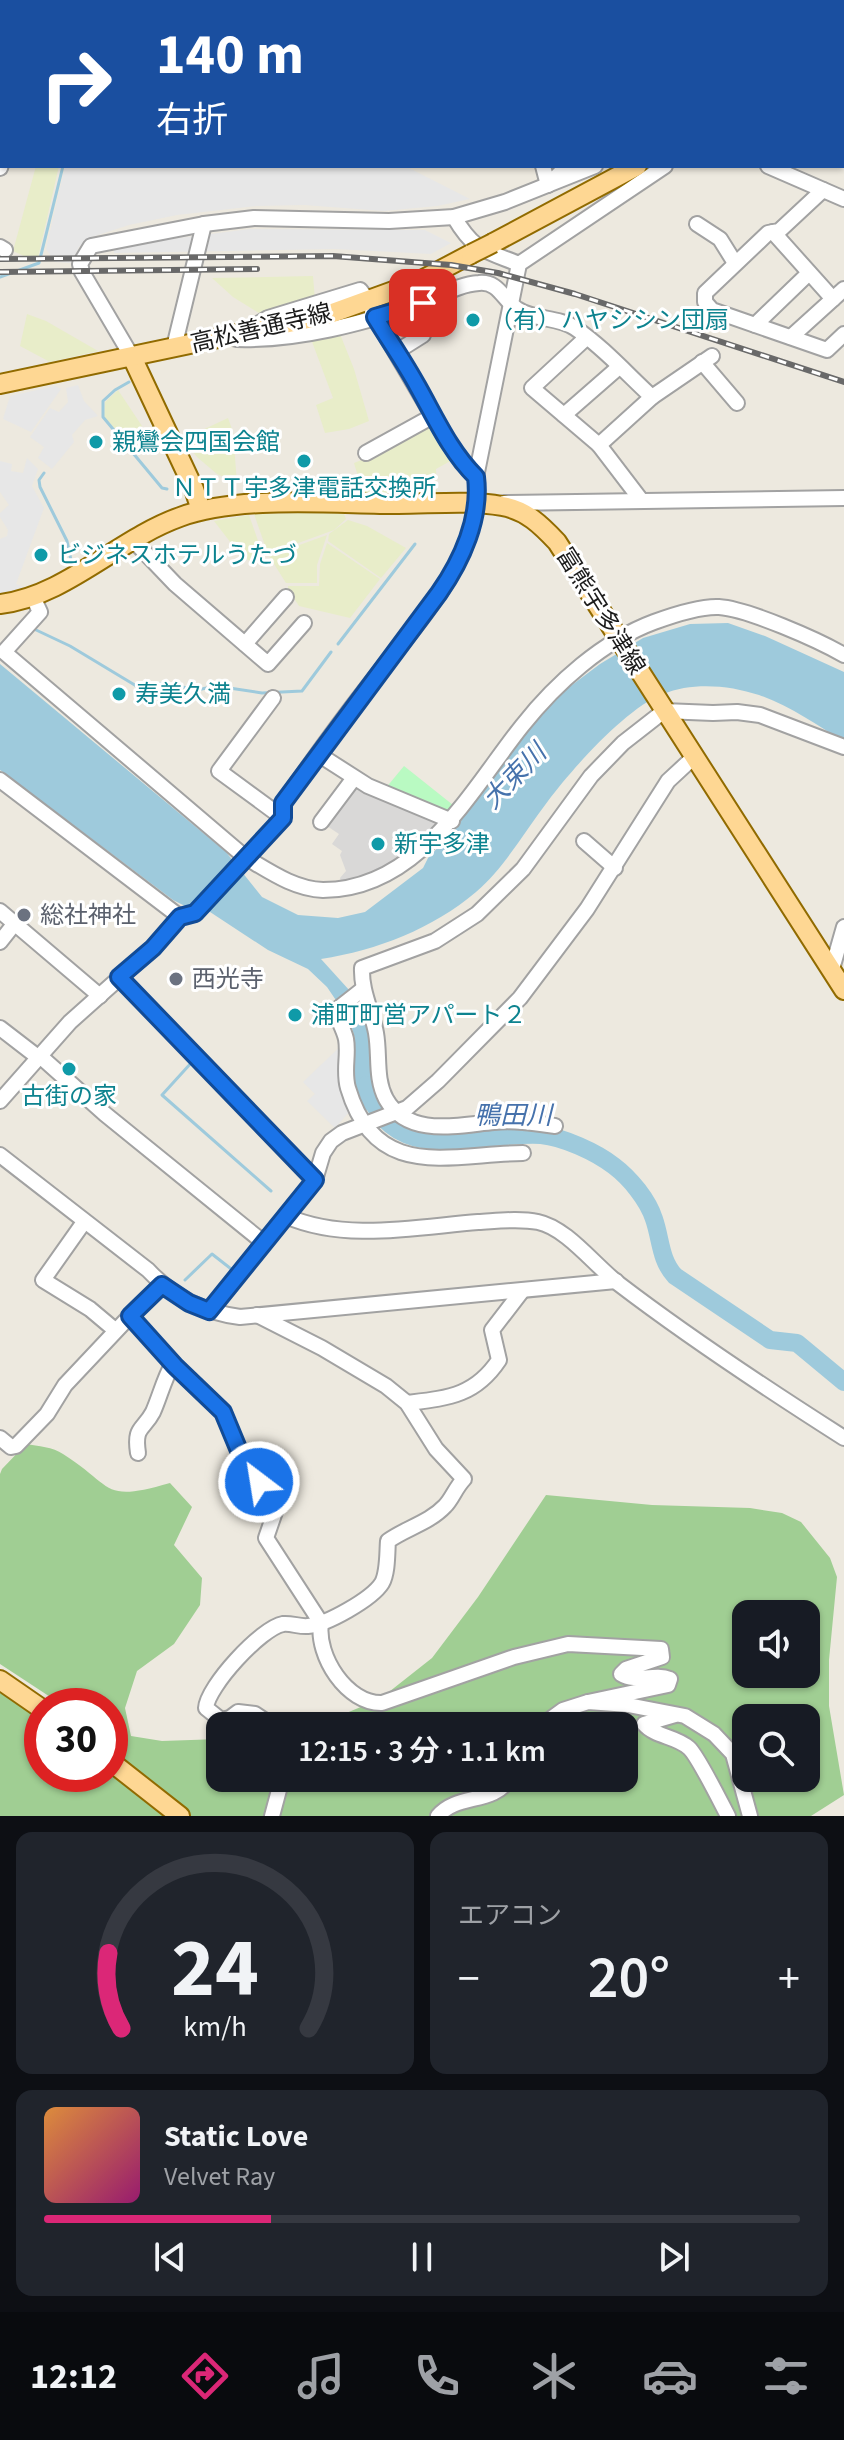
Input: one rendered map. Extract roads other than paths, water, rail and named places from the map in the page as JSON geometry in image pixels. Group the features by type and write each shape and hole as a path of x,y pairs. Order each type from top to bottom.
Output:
{"main road":[{"name":"高松善通寺線","path":"0,384 239,335 355,306 418,282 633,168"},
{"path":"132,357 201,510"},
{"name":"富熊宇多津線","path":"0,604 33,597 154,527 201,510 267,504 477,504 502,506 534,518 557,542 844,990"},
{"path":"0,1680 24,1697"},
{"path":"128,1775 180,1816"}],"street":[{"path":"544,168 548,185"},
{"path":"548,185 565,168"},
{"path":"132,357 82,272 80,264 83,256 91,246 100,242 254,218 389,221 454,217 590,168"},
{"path":"0,1101 70,1022 188,915 283,818 283,803 461,557 477,504 476,477 519,264 662,168"},
{"path":"773,168 844,199"},
{"path":"823,190 779,231 768,233 735,263 705,293 705,302 712,310 827,350 844,334"},
{"path":"454,217 470,242 478,248 519,264"},
{"path":"177,348 176,339 204,224"},
{"path":"707,225 735,263"},
{"path":"773,232 809,273 838,294 791,337"},
{"path":"755,325 809,273"},
{"path":"220,339 265,340 292,336 480,283 491,285 518,310 573,326 652,397"},
{"path":"239,335 268,318 360,290 363,294"},
{"path":"373,314 462,463 476,477"},
{"path":"396,352 423,335"},
{"path":"586,338 532,388 599,445 641,500"},
{"path":"599,445 652,397 707,359 737,403"},
{"path":"564,415 619,367"},
{"path":"366,453 396,433 433,416"},
{"path":"477,504 844,498"},
{"path":"132,539 175,584 268,664 304,623"},
{"path":"33,597 40,612 4,652 245,857 284,880 321,890 340,888 390,871 430,842 452,821 523,724 563,683 620,641 668,617 719,607 768,622 844,655"},
{"path":"245,644 286,597"},
{"path":"273,698 219,771 283,818"},
{"path":"555,1126 523,1121 432,1127 396,1111 387,1100 377,1072 376,1035 363,989 362,968 435,941 477,914 523,869 591,776 623,743 663,710 760,715 844,747"},
{"path":"318,754 383,794 452,821"},
{"path":"209,1311 315,1180 323,1153 331,1141 342,1133 407,1108 520,998 615,868 668,781 695,756"},
{"path":"321,822 354,778"},
{"path":"0,780 188,915"},
{"path":"584,841 615,868"},
{"path":"0,911 100,996"},
{"path":"0,942 15,923"},
{"path":"832,969 844,927"},
{"path":"119,977 315,1180"},
{"path":"363,989 335,1011 347,1040 347,1086 362,1125 387,1146 426,1159 523,1153"},
{"path":"0,1028 40,1057 263,1242"},
{"path":"0,1155 148,1270 162,1285 189,1303 209,1311 240,1317 616,1281"},
{"path":"286,1216 304,1224 370,1231 512,1220 539,1222 558,1230 616,1281 719,1358 844,1438"},
{"path":"84,1222 43,1280 90,1309 115,1330"},
{"path":"0,1438 11,1447 16,1446 47,1414 65,1385 105,1345 115,1330 162,1285"},
{"path":"407,1403 444,1399 475,1388 499,1360 492,1330 522,1291"},
{"path":"209,1712 206,1700 222,1676 273,1627 321,1623 372,1594 383,1582 388,1541 425,1522 447,1505 453,1491 464,1479 436,1449 407,1403 386,1386 322,1348 257,1315"},
{"path":"130,1316 223,1412 240,1453 277,1506 266,1538 321,1623 319,1635 328,1666 358,1697 369,1704 382,1703 514,1657 568,1644 661,1649 662,1657 626,1669 621,1674 633,1680 662,1676 670,1679 668,1685 588,1702 560,1712"},
{"path":"138,1453 136,1441 139,1428 152,1414 162,1382 173,1363"},
{"path":"588,1702 680,1714 714,1734 733,1754 750,1816"},
{"path":"680,1714 644,1724 650,1731 663,1734 689,1748 728,1816"},
{"path":"272,1816 278,1792"},
{"path":"438,1816 462,1801 484,1798 496,1792"}],"water":[{"name":"大束川","path":"728,623 765,636 844,672 844,742 770,699 723,687 698,686 674,690 648,701 633,712 571,773 506,860 476,892 441,917 403,936 363,950 321,959 350,991 368,1030 385,1102 362,1112 350,1068 355,1039 350,1021 327,987 308,969 268,950 207,910 187,907 173,900 0,770 0,664 226,852 262,897 298,915 338,918 365,912 423,868 556,697 600,664 643,638 690,624"}],"waterway":[{"path":"0,277 39,263 63,168"},
{"path":"129,382 103,401 103,417 162,488 167,489"},
{"path":"44,473 39,480 40,487 67,541 72,565"},
{"path":"338,644 415,544"},
{"path":"34,629 70,646 143,690 163,683 197,690 216,686 262,693 302,691 331,652"},
{"path":"192,1062 162,1095 271,1191"},
{"name":"鴨田川","path":"366,1085 378,1112 395,1129 416,1138 439,1141 516,1135 550,1136 607,1161 626,1177 647,1204 664,1256 675,1276 770,1340 797,1343 844,1382"},
{"path":"185,1280 212,1254 235,1272"}],"railway":[{"path":"0,259 333,256 451,265 498,273 575,294 844,382"},
{"path":"0,272 257,269"}],"place":[{"name":"（有）ハヤシシン団扇","path":"473,320"},
{"name":"親鸞会四国会館","path":"96,442"},
{"name":"ＮＴＴ宇多津電話交換所","path":"304,461"},
{"name":"ビジネスホテルうたづ","path":"41,555"},
{"name":"寿美久満","path":"119,694"},
{"name":"新宇多津","path":"378,844"},
{"name":"総社神社","path":"24,915"},
{"name":"西光寺","path":"176,979"},
{"name":"浦町町営アパート２","path":"295,1015"},
{"name":"古街の家","path":"69,1069"}]}
